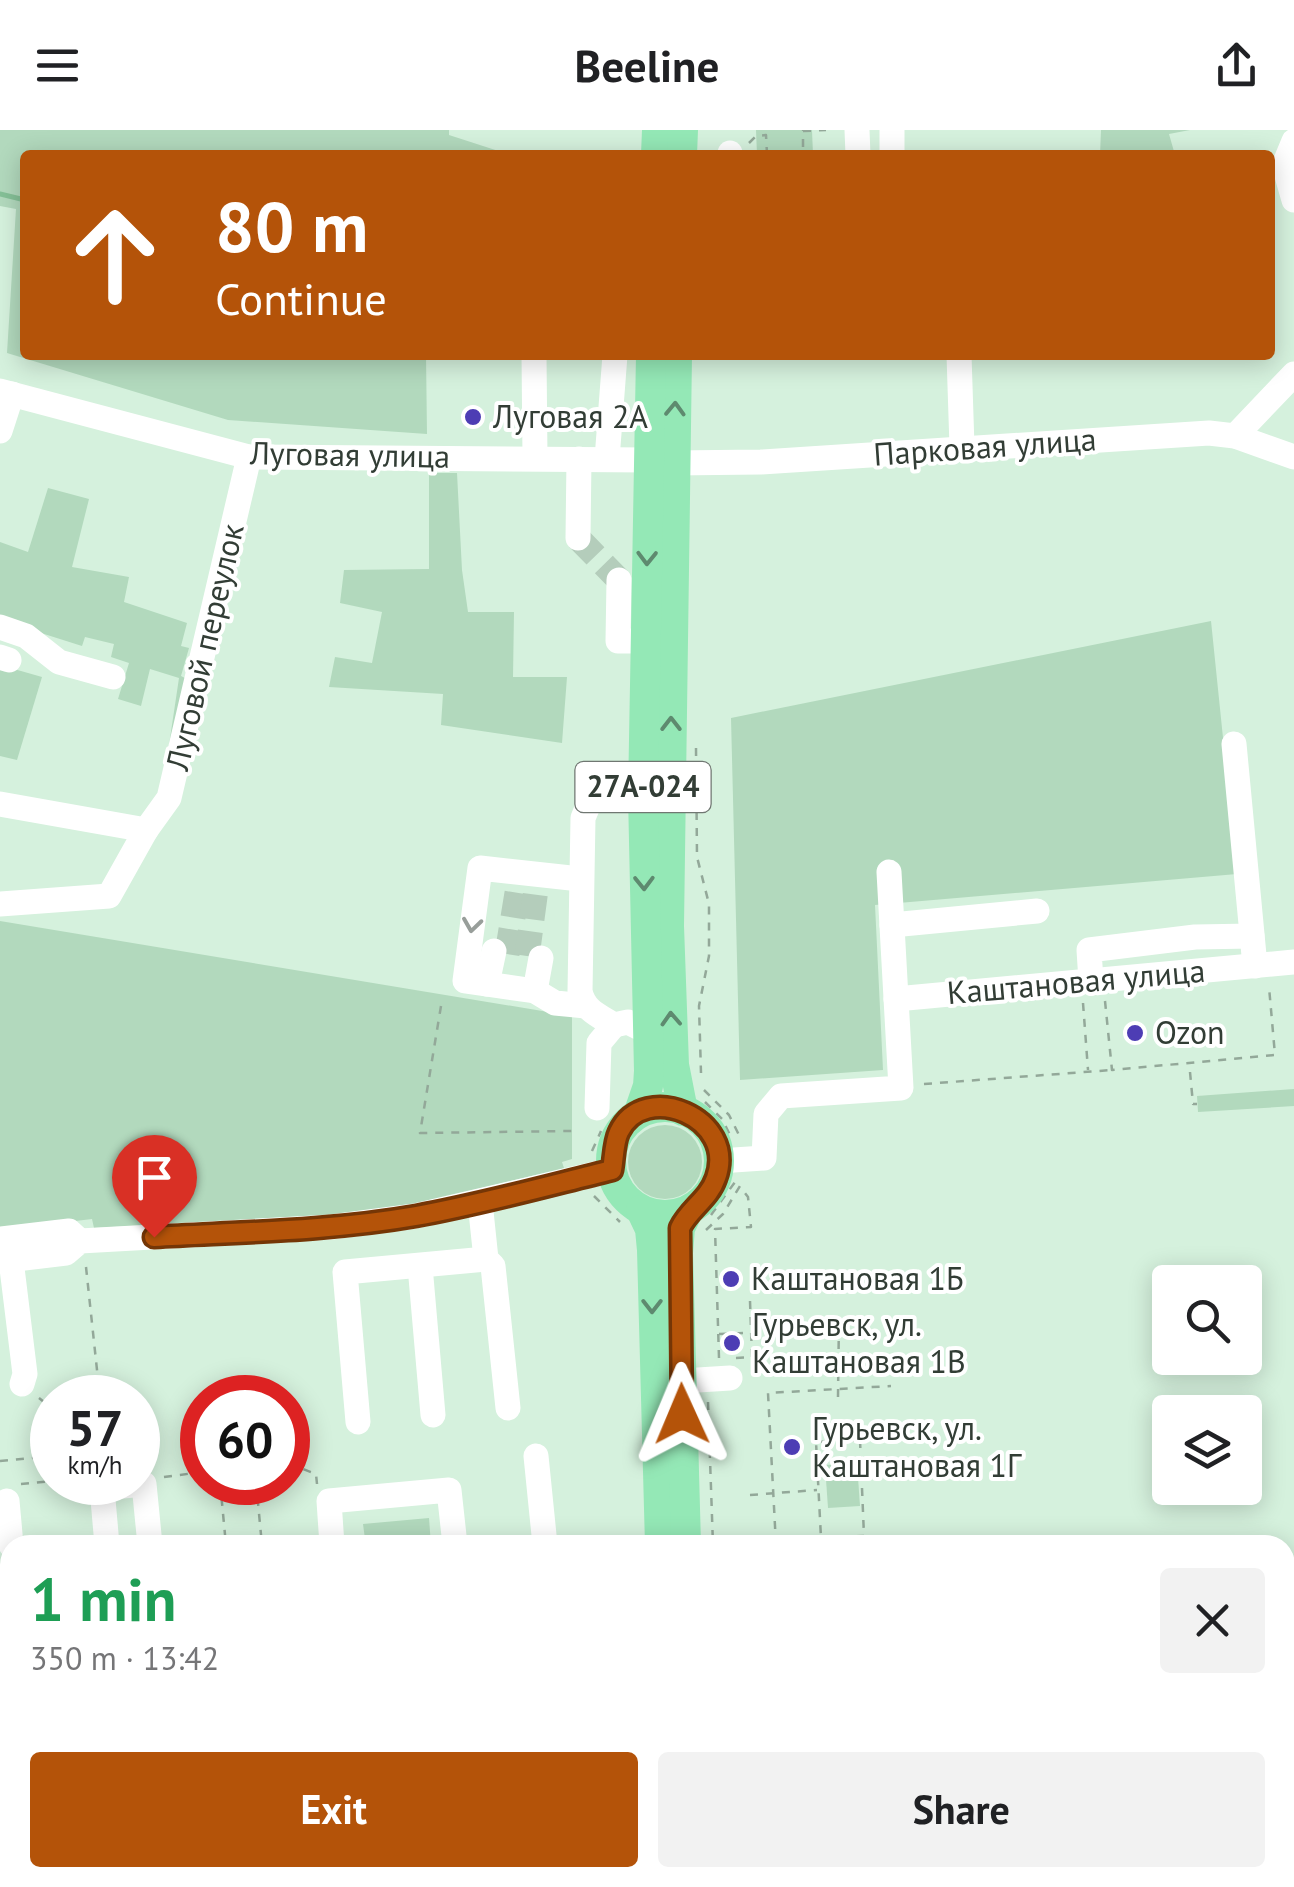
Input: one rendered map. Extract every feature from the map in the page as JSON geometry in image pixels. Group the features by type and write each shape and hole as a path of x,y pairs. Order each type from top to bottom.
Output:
{"main road":[{"name":"27А-024","path":"651,360 660,461 674,1065 683,1111"},
{"name":"27А-024","path":"601,1163 619,1130 638,1112 648,1086 642,795 646,641 660,461 676,360"},
{"path":"638,1112 658,1106 683,1111 705,1125 735,1173 716,1178 695,1224"},
{"path":"601,1163 622,1195 641,1210 695,1224"},
{"path":"641,1210 650,1229 652,1250 660,1535"},
{"path":"688,1535 715,1371 678,1253 680,1228 695,1224"}],"street":[{"path":"1294,141 1284,165 1294,200"},
{"path":"534,360 535,458"},
{"path":"607,460 615,360"},
{"path":"959,360 962,447"},
{"path":"1236,436 1294,374"},
{"path":"0,431 6,393"},
{"name":"Луговая улица","path":"6,393 249,458 660,461"},
{"name":"Парковая улица","path":"660,461 761,462 1208,433 1236,436 1294,456"},
{"name":"Луговой переулок","path":"0,904 109,896 169,798 249,458"},
{"path":"578,538 579,459"},
{"path":"619,580 618,640 646,641"},
{"path":"0,627 26,636 59,662 113,677"},
{"path":"1234,744 1252,936 1262,975"},
{"path":"586,1006 580,990 584,818 590,801 605,794 642,795"},
{"path":"0,804 146,830"},
{"path":"735,1173 764,1158 766,1114 782,1096 910,1083 896,998 889,872"},
{"path":"580,880 522,880 465,981 512,988 554,1003 586,1006 614,1025"},
{"path":"892,925 1038,911"},
{"path":"1093,991 1089,950 1195,937 1252,936"},
{"path":"512,988 517,955 512,988"},
{"name":"Каштановая улица","path":"896,998 1093,991 1262,975 1294,962"},
{"path":"602,1112 599,1044 614,1025 628,1022 646,1031"},
{"path":"22,1384 25,1374 4,1253 66,1253 82,1241 331,1227 415,1216 480,1202 601,1163"},
{"path":"480,1202 486,1259 494,1266 508,1408"},
{"path":"358,1422 345,1272 486,1259"},
{"path":"420,1266 433,1415"},
{"path":"536,1456 545,1535"},
{"path":"331,1535 329,1501 449,1490 455,1535"},
{"path":"8,1501 11,1535"},
{"path":"103,1505 106,1535"},
{"path":"146,1505 149,1535"}],"path":[{"path":"803,150 802,131 826,130"},
{"path":"737,150 756,136 766,135 767,150"},
{"path":"695,1224 723,1214 743,1143 729,1115 704,1091 701,1083 699,1006 709,956 709,904"},
{"path":"910,1083 1275,1056 1262,975"},
{"path":"1093,991 1112,1070"},
{"path":"1088,1072 1093,991"},
{"path":"441,1006 420,1133 572,1131"},
{"path":"1190,1072 1194,1104"},
{"path":"601,1163 602,1112"},
{"path":"712,1535 718,1334 714,1229 750,1227 748,1197 735,1173"},
{"path":"82,1241 97,1375"},
{"path":"715,1371 752,1357 750,1301"},
{"path":"838,1397 839,1317"},
{"path":"718,1334 822,1330"},
{"path":"776,1535 768,1393 892,1386"},
{"path":"839,1423 840,1441"},
{"path":"821,1535 816,1442 860,1440 864,1535"},
{"path":"0,1461 30,1458"},
{"path":"750,1494 819,1490"},
{"path":"220,1505 225,1535"},
{"path":"258,1505 261,1535"}],"green space":[{"path":"0,130 449,130 449,135 496,150 20,150 20,357 7,353 16,209 0,206"},
{"path":"756,130 812,130 813,150 757,150"},
{"path":"1101,130 1190,130 1169,134 1174,150 1100,150"},
{"path":"30,360 426,360 427,434 228,420"},
{"path":"429,473 457,473 468,612 514,612 513,677 567,677 562,743 441,725 443,694 329,687 335,657 372,663 382,612 340,603 344,570 429,569"},
{"path":"48,488 89,499 72,567 129,577 124,602 187,623 181,646 189,648 181,676 187,679 162,792 179,678 150,669 141,706 118,699 129,663 111,657 114,644 85,637 82,646 0,620 0,542 28,552"},
{"path":"1211,621 1237,874 875,905 883,1070 740,1080 731,718"},
{"path":"0,665 42,677 17,760 0,756"},
{"path":"0,921 572,1016 572,1159 562,1162 564,1168 412,1205 327,1215 94,1228 92,1219 0,1230"},
{"path":"1294,1089 1294,1106 1198,1112 1197,1096"},
{"path":"665,1125 691,1136 702,1162 691,1188 665,1199 639,1188 628,1162 639,1136"},
{"path":"857,1463 860,1506 828,1508 825,1465"},
{"path":"429,1518 430,1535 364,1535 363,1524"}],"waterway":[{"path":"0,194 20,199"}],"tunnel":[{"path":"578,538 619,580"},
{"path":"507,954 518,887"},
{"path":"527,956 536,889"}],"place":[{"name":"Луговая 2А","path":"473,417"},
{"name":"Ozon","path":"1135,1033"},
{"name":"Каштановая 1Б","path":"731,1279"},
{"name":"Гурьевск, ул. Каштановая 1В","path":"732,1343"},
{"name":"Гурьевск, ул. Каштановая 1Г","path":"792,1447"}],"route":[{"path":"154,1237 331,1227 415,1216 574,1180 612,1170 619,1130 638,1112 658,1106 676,1108 705,1125 714,1139 719,1161 716,1178 704,1198 688,1210 680,1228 682,1414"}]}
